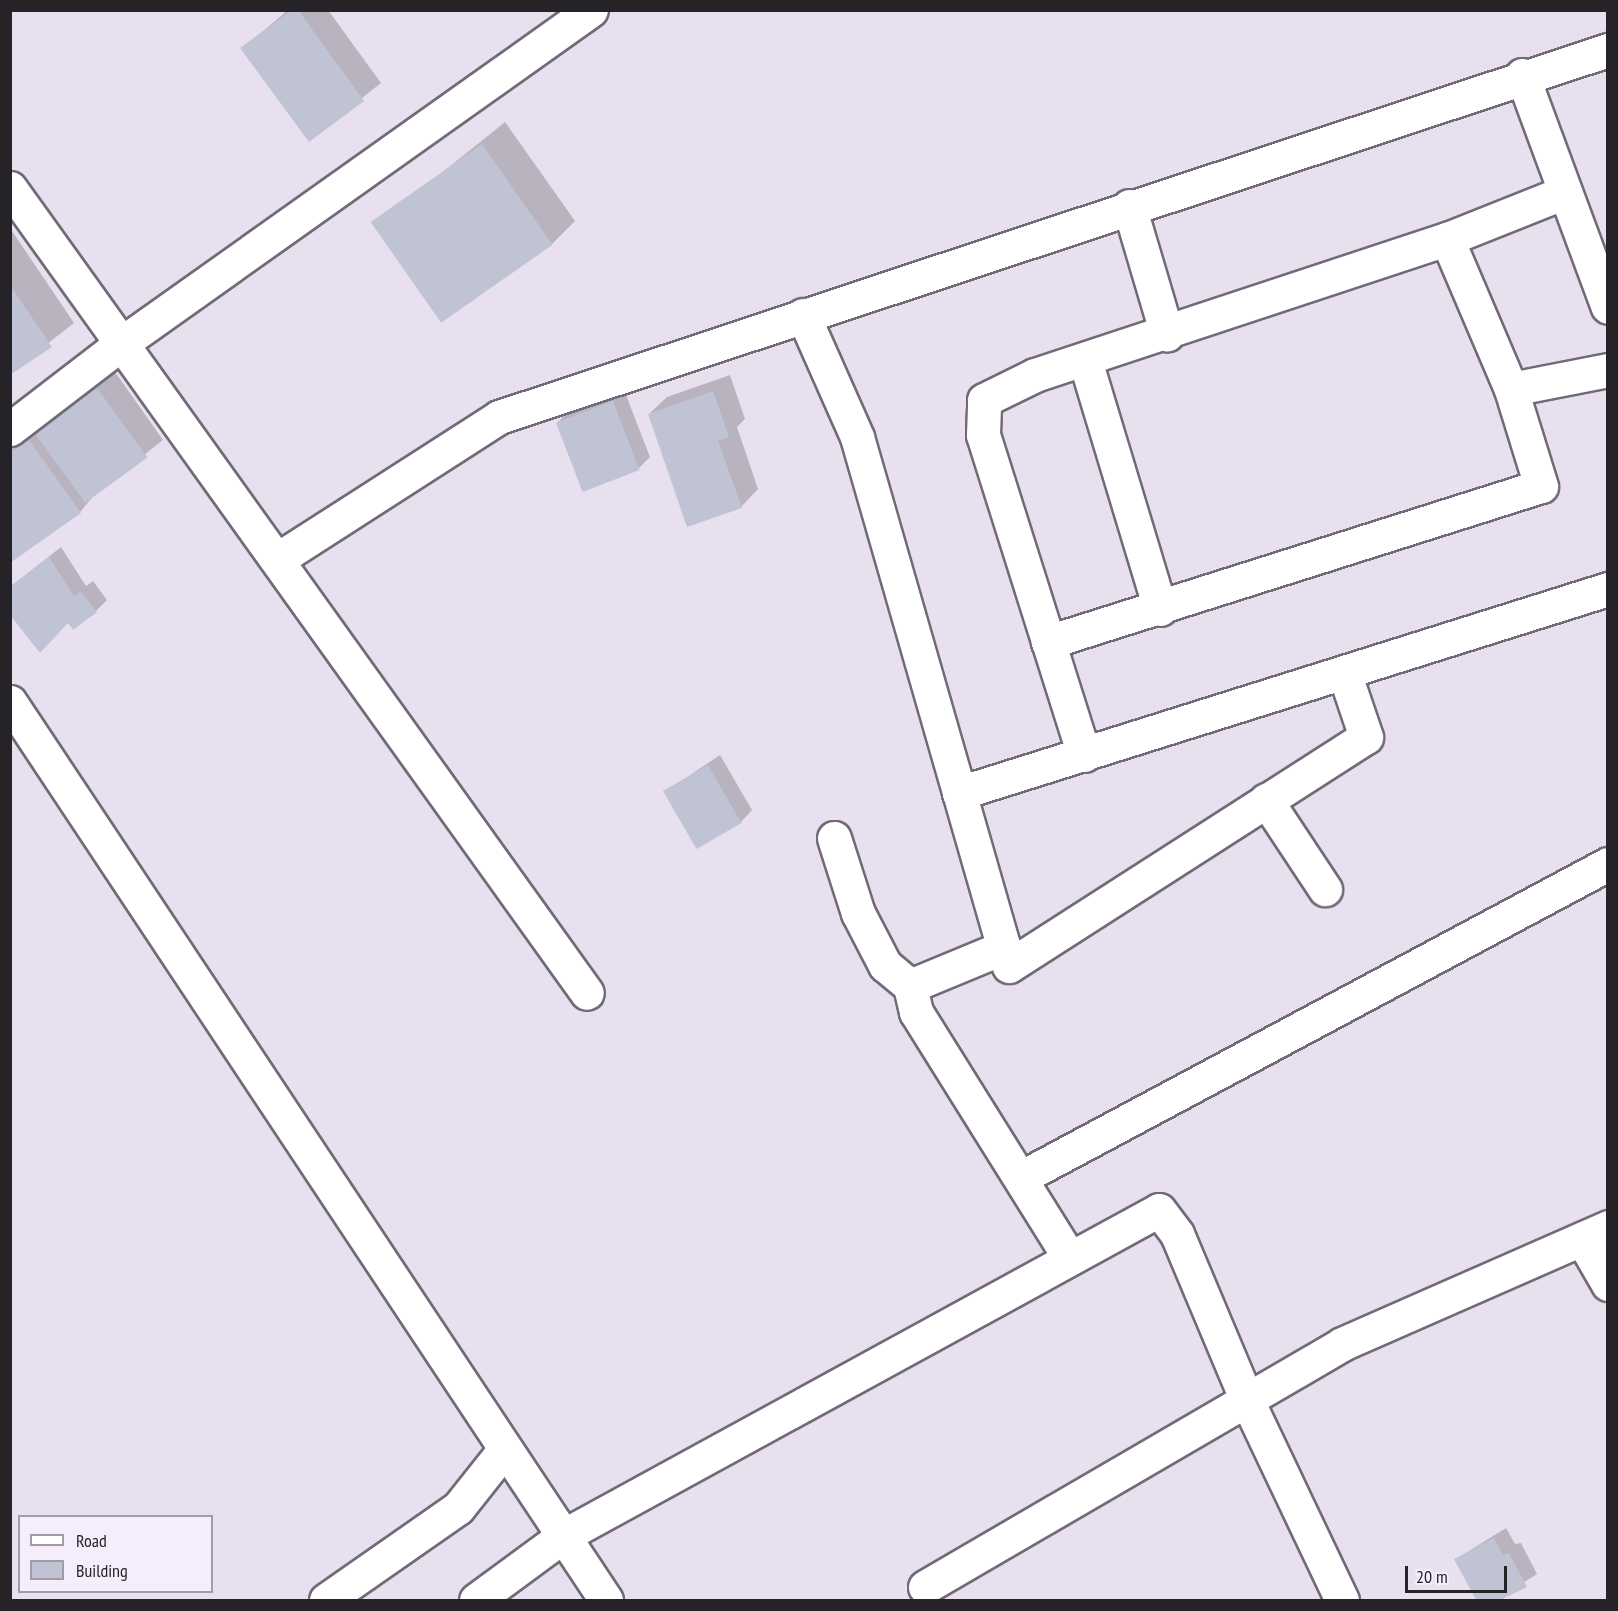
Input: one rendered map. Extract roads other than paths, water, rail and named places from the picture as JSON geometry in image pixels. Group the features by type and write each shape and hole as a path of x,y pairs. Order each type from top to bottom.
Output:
{"street":[{"path":"10,429 122,343 591,10"},
{"path":"278,559 499,417 1522,75 1608,50"},
{"path":"1522,75 1608,307"},
{"path":"10,188 587,993"},
{"path":"1084,755 983,435 984,400 1085,360 1447,239 1565,192"},
{"path":"1129,207 1167,334"},
{"path":"1048,642 1160,609 1541,486 1511,389 1447,239"},
{"path":"803,315 857,437 1009,966 1366,737 1345,675"},
{"path":"1085,360 1160,609"},
{"path":"1511,389 1608,370"},
{"path":"959,793 1345,675 1608,589"},
{"path":"10,702 606,1600"},
{"path":"1266,800 1325,889"},
{"path":"834,838 858,913 885,965 910,986 916,1012 1022,1177 1070,1258"},
{"path":"1022,1177 1608,864"},
{"path":"910,986 1004,947"},
{"path":"476,1600 563,1536 1159,1210 1177,1234 1245,1396 1342,1600"},
{"path":"925,1587 1245,1396 1342,1344 1595,1233 1608,1284"},
{"path":"326,1600 458,1508 505,1449"}]}
